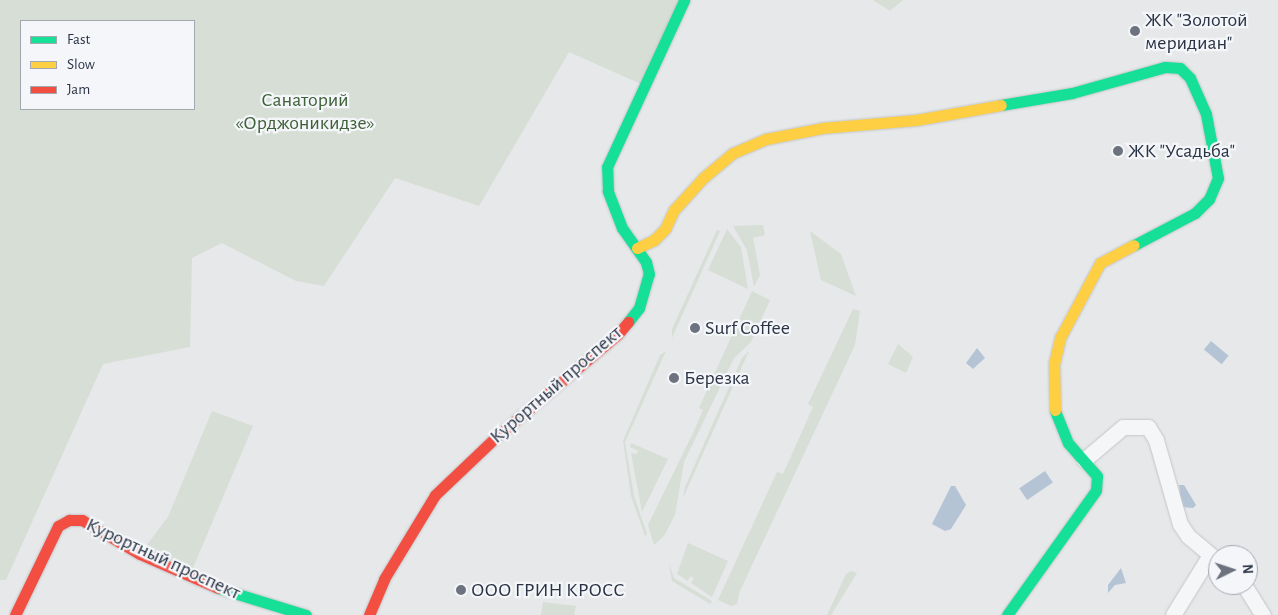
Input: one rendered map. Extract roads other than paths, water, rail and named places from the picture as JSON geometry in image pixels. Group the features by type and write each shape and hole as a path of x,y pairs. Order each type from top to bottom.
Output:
{"street":[{"name":"Курортный проспект","path":"369,615 384,579 435,495 497,436 618,334 639,308 649,274 637,248 622,228 608,191 607,167 684,0"},
{"path":"637,248 654,240 665,230 674,210 711,171 733,153 766,139 822,128 916,120 1040,99 1072,93 1151,70 1180,68 1190,78 1202,105 1215,148 1218,178 1209,199 1195,213 1100,263 1060,338 1054,364 1055,411 1068,443 1097,476 1096,490 1007,615"},
{"path":"1084,460 1123,427 1148,427 1156,440 1180,524 1188,536 1208,553"},
{"name":"Курортный проспект","path":"15,615 58,526 69,520 82,520 140,554 230,593 306,615"},
{"path":"1173,615 1208,566"},
{"path":"1250,595 1262,615"}],"water":[{"path":"1211,341 1229,356 1222,364 1204,349"},
{"path":"977,348 985,358 973,369 966,363"},
{"path":"1045,471 1053,483 1027,500 1019,488"},
{"path":"1179,485 1184,485 1196,505 1193,508 1182,507"},
{"path":"951,486 955,486 966,505 951,529 945,531 932,524"},
{"path":"1121,568 1126,583 1115,585 1108,593 1108,585"}],"place":[{"name":"ЖК \"Золотой меридиан\"","path":"1135,31"},
{"name":"ЖК \"Усадьба\"","path":"1118,151"},
{"name":"Surf Coffee","path":"695,328"},
{"name":"Березка","path":"674,378"},
{"name":"ООО ГРИН КРОСС","path":"461,590"}],"park label":[{"name":"Санаторий «Орджоникидзе»","path":"305,112"}]}
